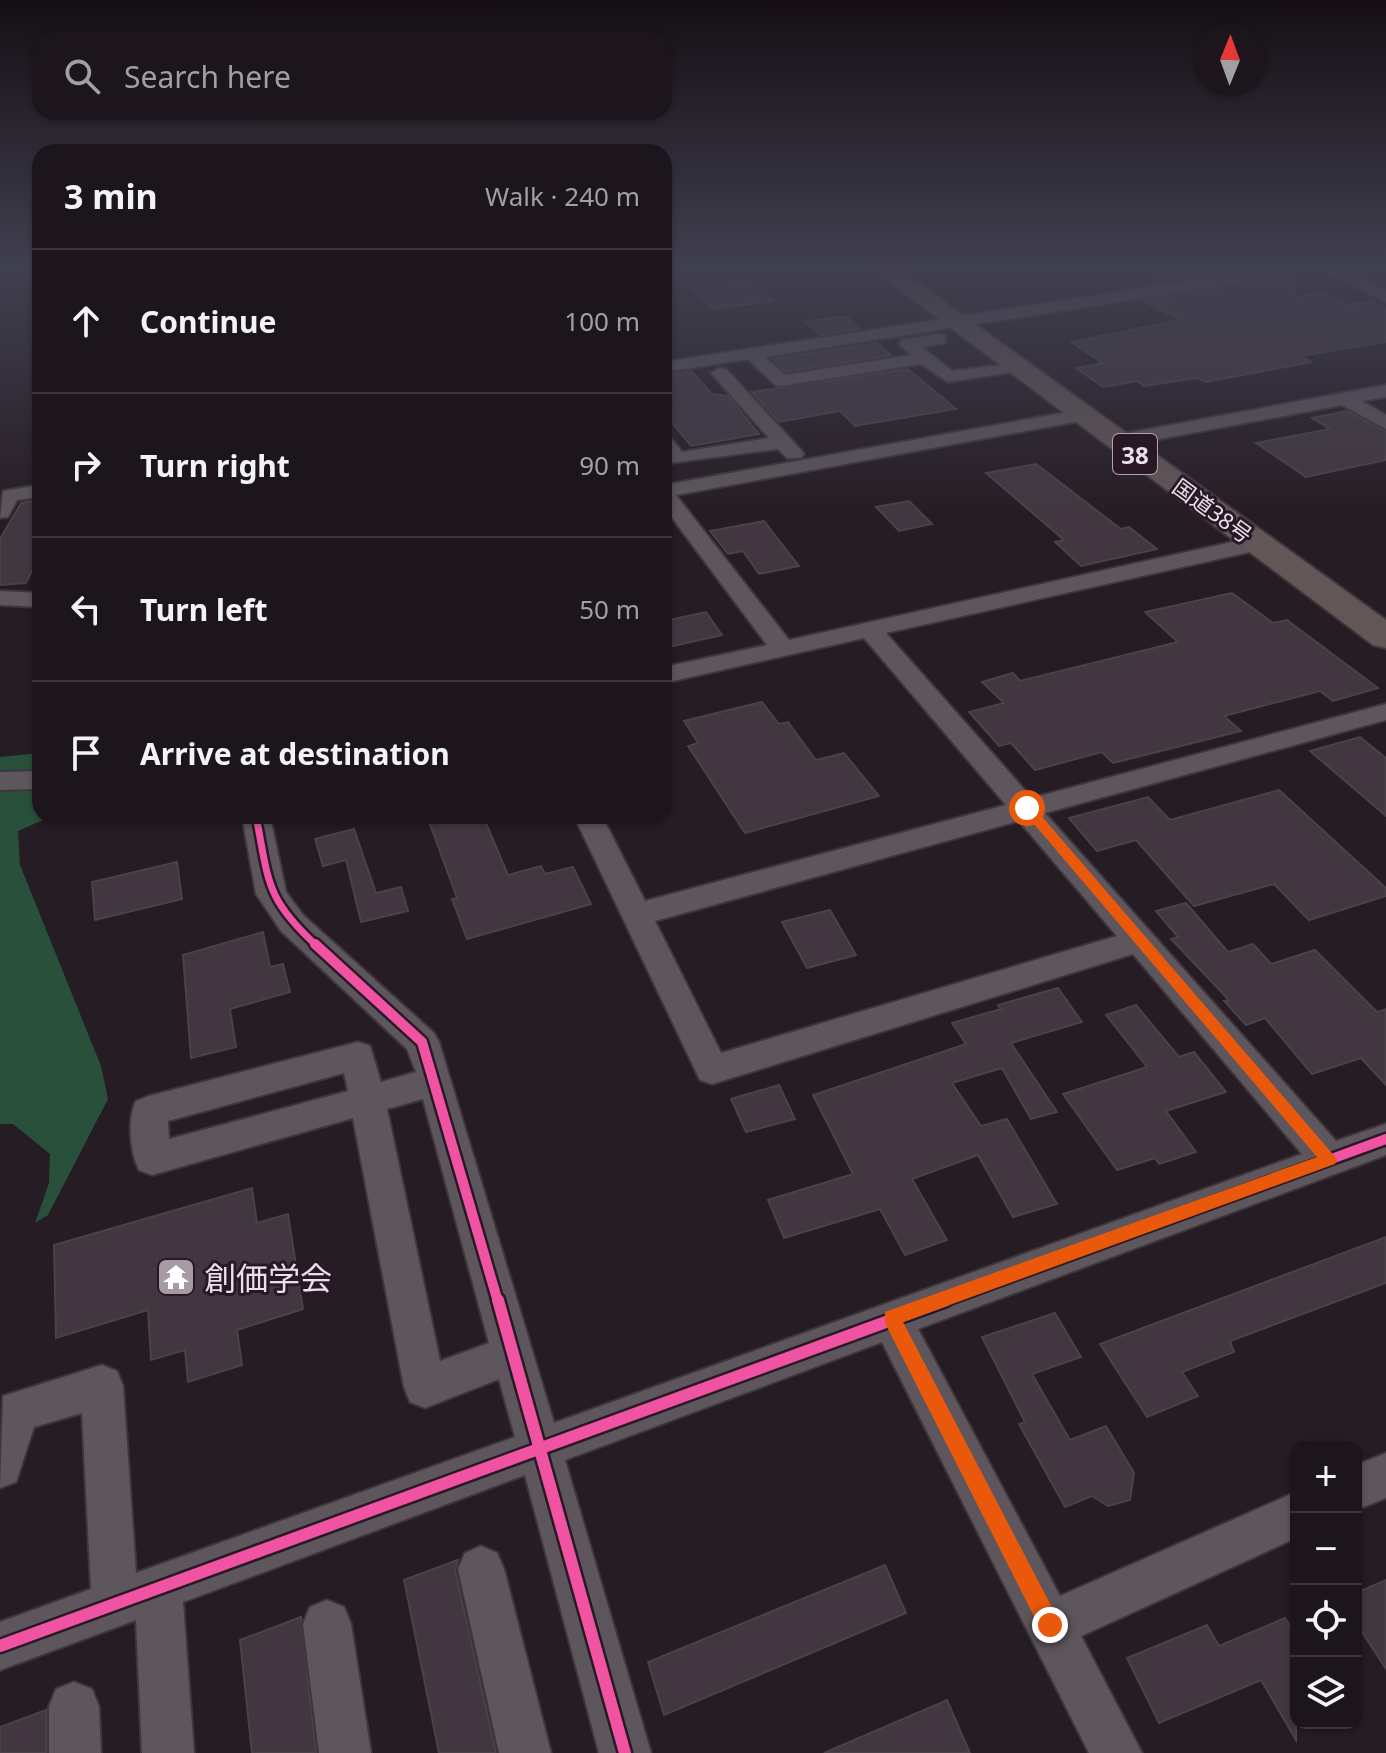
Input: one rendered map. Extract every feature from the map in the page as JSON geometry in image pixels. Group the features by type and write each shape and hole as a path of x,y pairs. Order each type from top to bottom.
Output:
{"highway":[{"name":"国道38号","path":"998,352 1386,637"}],"street":[{"path":"672,366 761,352"},
{"path":"917,352 948,377 1018,366"},
{"path":"751,353 781,381 924,358"},
{"path":"720,373 806,467"},
{"path":"1117,441 1386,391"},
{"path":"1345,399 1386,423"},
{"path":"672,491 1084,415"},
{"path":"672,452 677,459 783,442"},
{"path":"0,512 10,495 32,492"},
{"path":"672,503 782,648"},
{"path":"672,673 1259,543"},
{"path":"0,598 32,600"},
{"path":"868,628 1329,1159"},
{"path":"638,914 1386,712"},
{"path":"0,781 32,780"},
{"path":"258,824 271,894 292,923 422,1042 436,1081 511,1355 542,1447 625,1753"},
{"path":"592,824 712,1070 1142,940"},
{"path":"436,1081 367,1100 182,1150 152,1159 149,1111 358,1056 367,1100 425,1387 511,1355"},
{"path":"0,1646 1386,1139"},
{"path":"891,1318 1116,1753"},
{"path":"0,1466 18,1411 102,1386 136,1597 168,1753"},
{"path":"1362,1485 1386,1475"},
{"path":"1050,1625 1290,1518"},
{"path":"481,1569 525,1753"},
{"path":"327,1624 345,1753"}],"green space":[{"path":"32,754 34,824 18,831 20,865 101,1066 108,1099 48,1215 35,1223 49,1183 50,1154 13,1124 0,1124 0,757"}],"building":[{"path":"819,352 887,352 891,355 786,372 772,359"},
{"path":"1086,352 1326,352 1301,356 1311,362 1205,382 1197,378 1144,386 1137,381 1103,387 1076,368 1103,363"},
{"path":"908,369 956,409 855,426 840,411 779,422 752,392"},
{"path":"691,371 712,394 728,396 759,434 691,446 672,423 672,374"},
{"path":"1347,411 1386,432 1386,460 1306,477 1256,443 1330,429 1312,418"},
{"path":"1036,464 1121,529 1129,527 1157,549 1081,566 1055,542 1064,540 986,473"},
{"path":"32,501 32,571 26,583 0,585 0,539 21,503"},
{"path":"909,501 932,524 899,531 876,507"},
{"path":"764,521 799,566 759,574 743,551 728,554 710,531"},
{"path":"1232,593 1273,623 1287,620 1378,688 1333,701 1320,691 1224,716 1241,731 1113,763 1102,752 1035,770 1011,743 999,746 969,712 1004,703 982,682 1013,673 1020,681 1178,642 1145,612"},
{"path":"706,612 722,635 672,646 672,619"},
{"path":"762,702 779,724 788,722 816,760 844,753 879,796 745,833 688,746 698,743 684,721"},
{"path":"1360,737 1386,758 1386,816 1310,751"},
{"path":"1279,790 1386,888 1386,896 1309,920 1274,884 1194,906 1136,840 1097,851 1069,818 1148,797 1170,820"},
{"path":"430,824 486,824 508,875 541,866 545,874 573,867 591,904 467,939 452,899 457,898"},
{"path":"354,829 376,893 401,887 408,911 361,922 346,860 323,866 315,839"},
{"path":"177,862 182,899 95,920 92,882"},
{"path":"1186,903 1228,952 1253,944 1271,964 1315,950 1377,1012 1386,1009 1386,1085 1361,1058 1312,1074 1265,1018 1246,1025 1224,1001 1229,1000 1171,939 1178,937 1156,911"},
{"path":"830,910 856,955 807,968 782,922"},
{"path":"263,932 270,967 283,964 290,992 230,1009 236,1047 191,1058 183,955"},
{"path":"1058,988 1082,1022 1011,1043 1057,1112 1031,1119 1002,1068 952,1083 981,1126 1007,1119 1057,1204 1013,1217 978,1155 912,1179 947,1240 905,1255 880,1209 784,1238 768,1200 853,1174 813,1095 966,1044 952,1023 1001,1009 998,1005"},
{"path":"1136,1005 1179,1057 1194,1052 1226,1092 1166,1111 1196,1152 1159,1164 1155,1158 1117,1170 1063,1094 1147,1067 1106,1015"},
{"path":"779,1085 795,1119 746,1132 731,1099"},
{"name":"創価学会","path":"252,1188 257,1223 288,1214 303,1309 237,1330 242,1365 188,1382 185,1350 151,1360 148,1310 56,1338 54,1245"},
{"path":"1386,1237 1386,1283 1230,1341 1234,1352 1182,1372 1198,1396 1147,1417 1100,1344"},
{"path":"1055,1313 1081,1357 1032,1374 1070,1440 1106,1426 1134,1473 1130,1500 1108,1506 1092,1496 1065,1507 1019,1424 1025,1422 982,1337"},
{"path":"458,1560 455,1570 496,1753 439,1753 404,1580"},
{"path":"885,1565 906,1613 664,1715 648,1662"},
{"path":"1386,1580 1386,1669 1362,1632 1362,1590"},
{"path":"301,1617 316,1753 252,1753 240,1640"},
{"path":"1285,1618 1290,1626 1290,1729 1296,1729 1296,1740 1261,1680 1159,1723 1127,1658 1207,1625 1219,1646"},
{"path":"947,1700 970,1753 824,1753"},
{"path":"46,1710 46,1753 0,1753 0,1727"}],"cycle path":[{"path":"258,824 271,894 292,923 422,1042 436,1081 625,1753"},
{"path":"0,1646 1386,1139"}],"place":[{"name":"創価学会","path":"176,1277"}],"route":[{"path":"1027,808 1329,1159 891,1318 1050,1625"}]}
